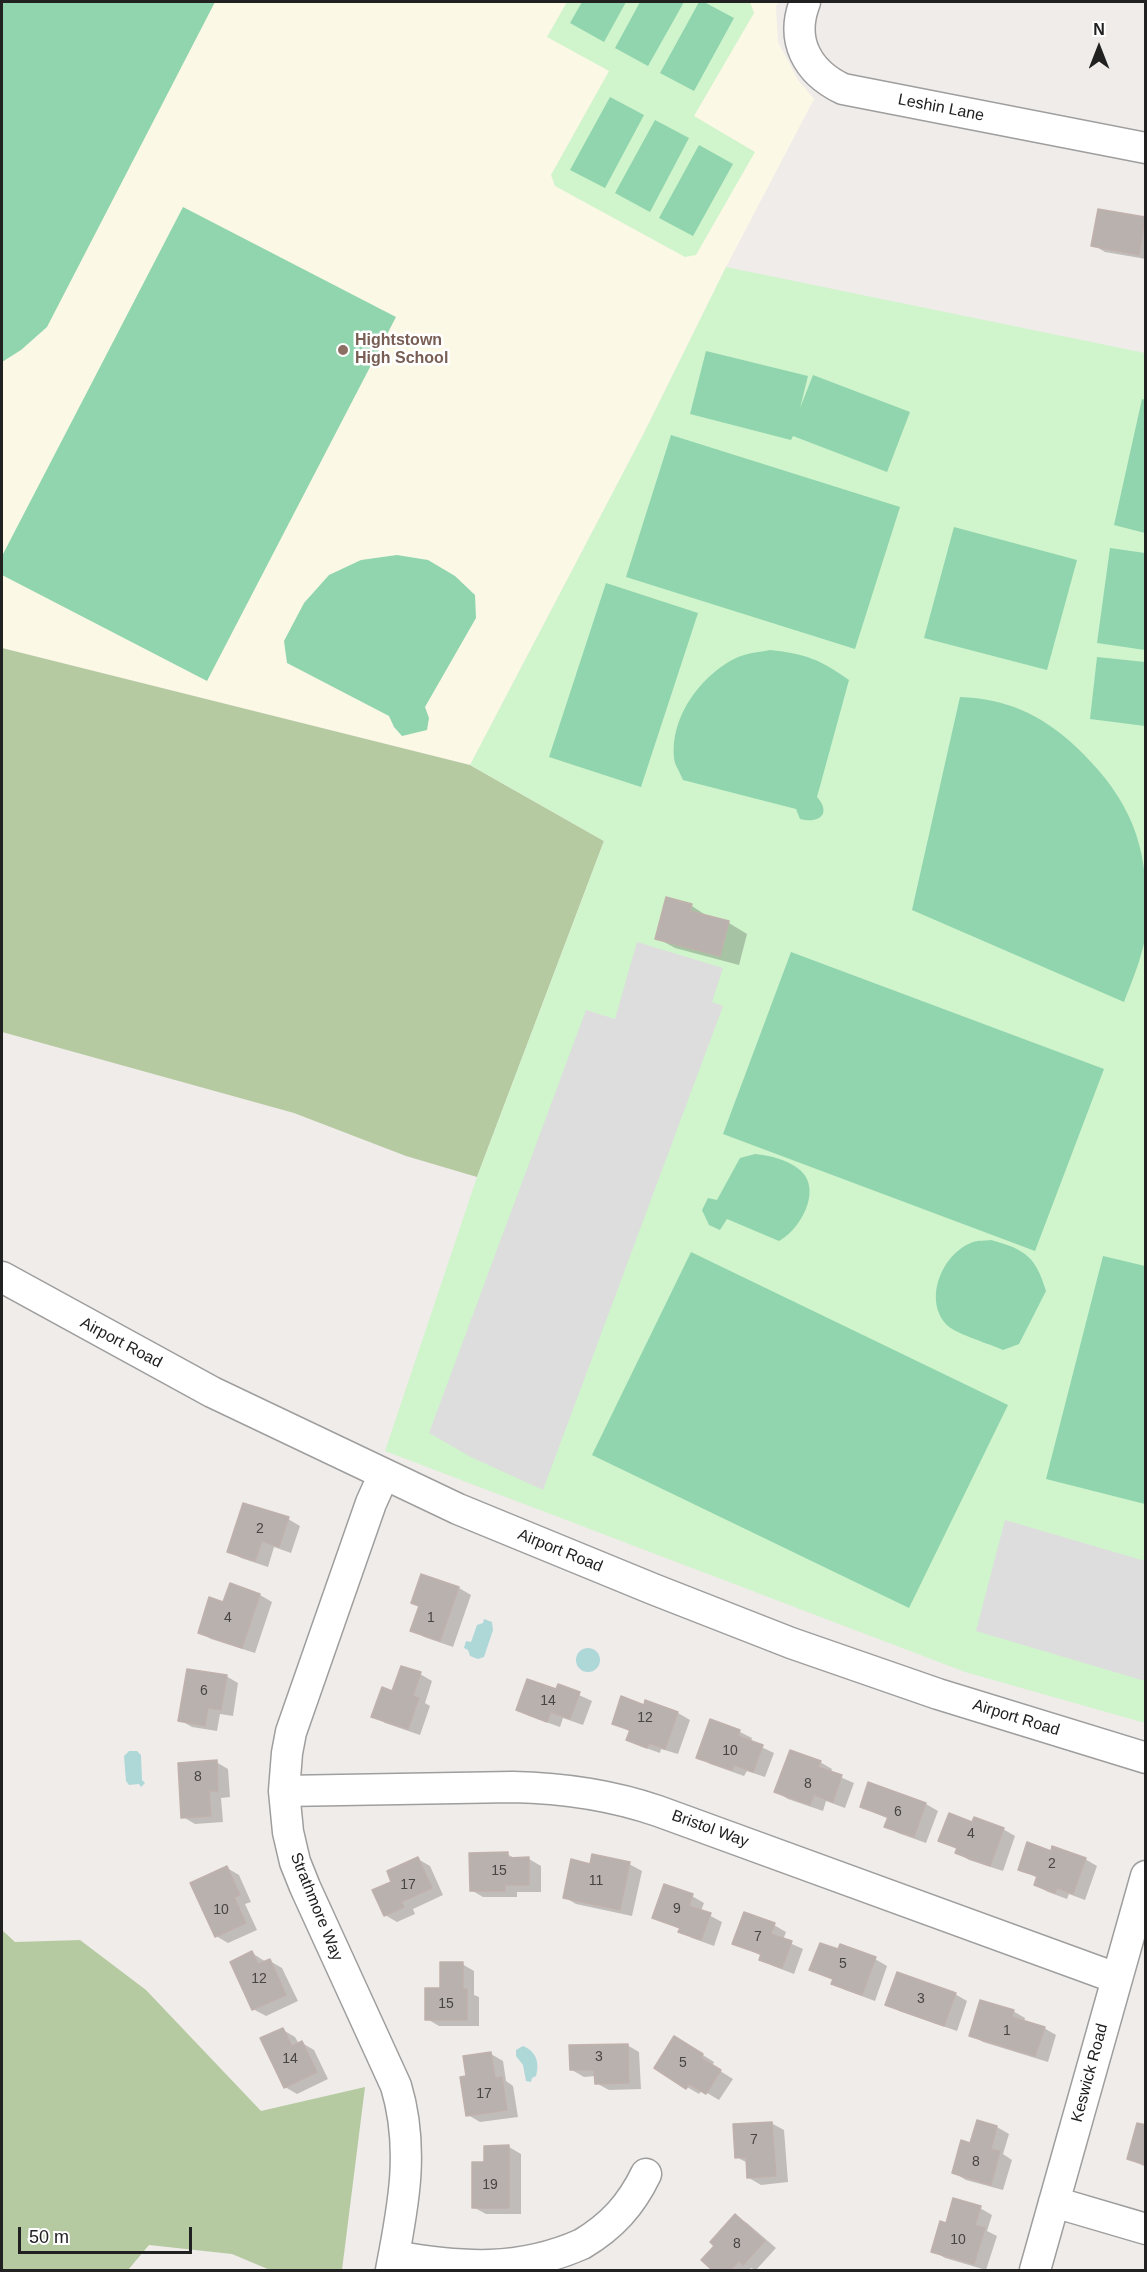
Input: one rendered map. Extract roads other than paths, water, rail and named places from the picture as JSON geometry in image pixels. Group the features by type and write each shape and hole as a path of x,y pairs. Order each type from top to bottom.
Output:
{"street":[{"name":"Leshin Lane","path":"805,2 801,13 799,33 804,53 814,69 829,82 843,89 1146,148"},
{"name":"Airport Road","path":"2,1277 212,1392 458,1509 791,1643 938,1694 1146,1758"},
{"name":"Strathmore Way","path":"384,1474 371,1503 291,1732 284,1791 288,1832 305,1887 396,2086 403,2110 407,2165 393,2263"},
{"name":"Bristol Way","path":"284,1791 545,1787 616,1798 658,1811 1116,1977"},
{"name":"Keswick Road","path":"1035,2271 1146,1876"},
{"path":"393,2263 483,2269 513,2268 540,2263 578,2246 613,2223 630,2204 646,2174"},
{"path":"1054,2202 1146,2229"}],"water":[{"path":"484,1619 492,1622 493,1630 484,1657 478,1659 470,1656 468,1650 464,1648 466,1641 471,1642 477,1625 483,1623"},
{"path":"588,1648 597,1651 600,1660 597,1669 588,1672 579,1669 576,1660 579,1651"},
{"path":"129,1751 137,1751 141,1755 142,1780 145,1783 141,1787 139,1784 129,1785 126,1781 124,1756"},
{"path":"523,2046 534,2054 537,2062 536,2076 531,2082 526,2081 523,2065 516,2056 516,2050"}],"place":[{"name":"Hightstown High School","path":"343,350"}]}
